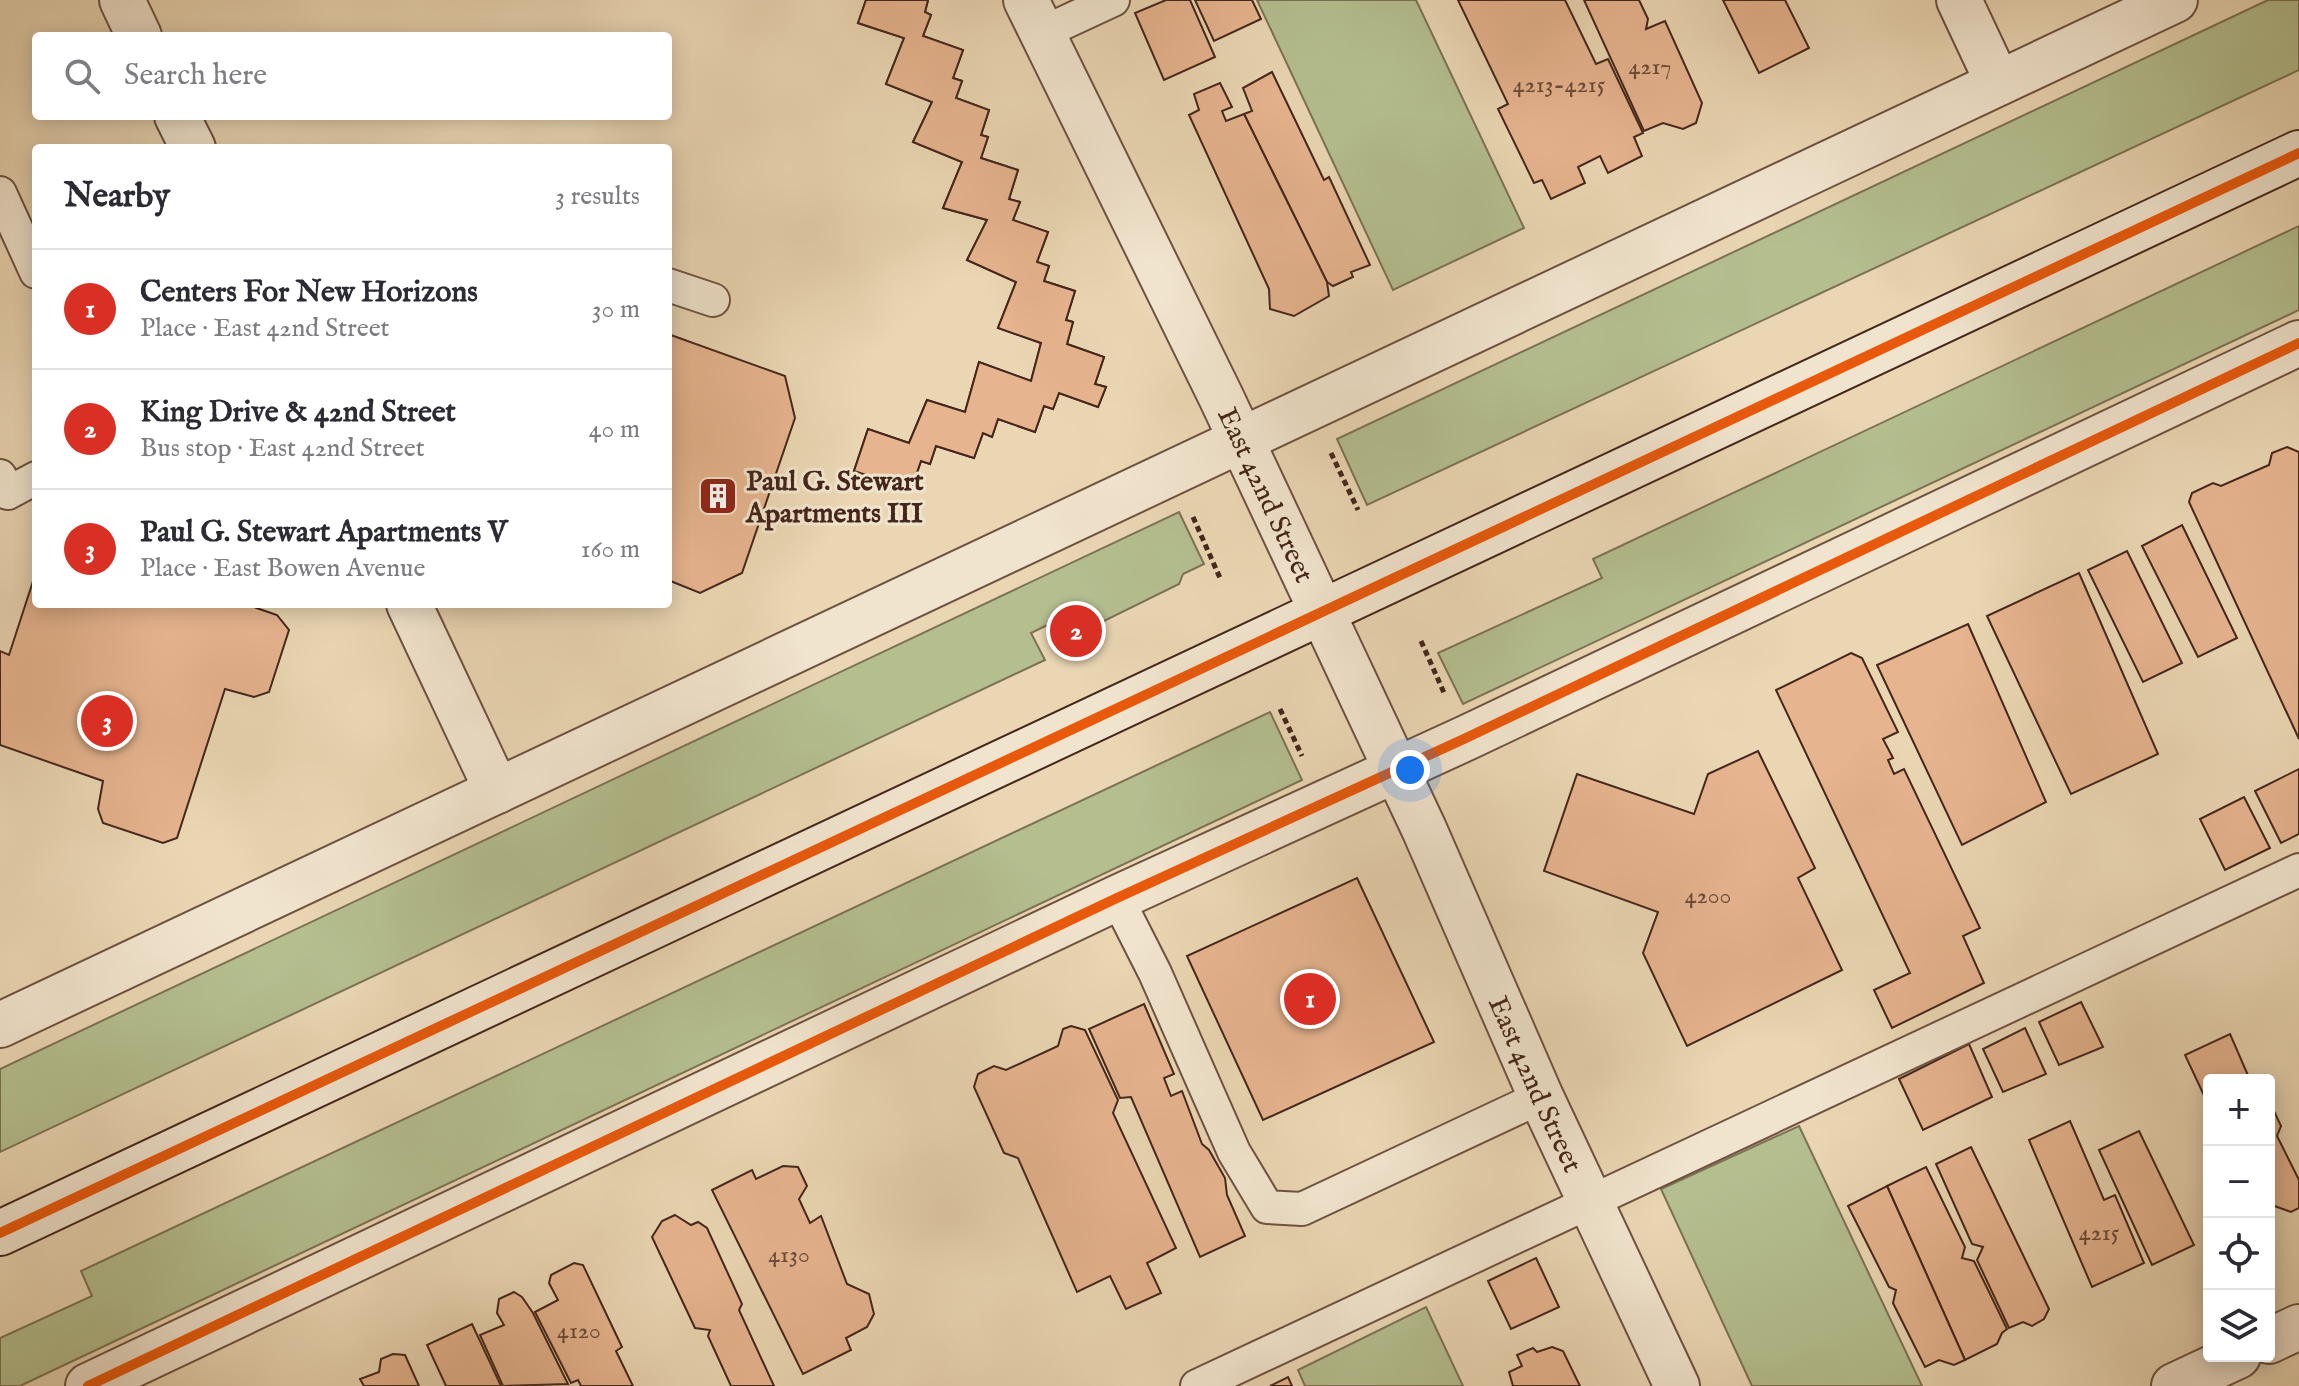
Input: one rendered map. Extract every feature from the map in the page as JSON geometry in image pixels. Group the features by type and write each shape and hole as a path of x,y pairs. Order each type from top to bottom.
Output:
{"street":[{"path":"122,0 137,32"},
{"path":"1959,0 1998,83"},
{"path":"0,1025 2175,0"},
{"name":"East 42nd Street","path":"1034,17 1322,613 1541,1097 1677,1386"},
{"path":"179,120 191,144"},
{"path":"0,1233 2299,153"},
{"path":"88,1386 2299,343"},
{"path":"411,608 497,791"},
{"path":"2275,1338 2299,1327"},
{"path":"2174,1386 2225,1362"}],"lane":[{"path":"1034,17 1113,0"},
{"path":"0,193 32,263"},
{"path":"672,286 713,300"},
{"path":"3,490 32,479"},
{"path":"1197,1386 2299,870"},
{"path":"1117,898 1155,973 1234,1152 1267,1207 1302,1209 1541,1097"}],"path":[{"path":"1328,446 1358,510"},
{"path":"1189,509 1220,578"},
{"path":"1421,641 1446,696"},
{"path":"1280,709 1305,762"}],"green space":[{"path":"1257,0 1416,0 1524,228 1393,290"},
{"path":"2268,0 2299,0 2299,70 1367,505 1337,439"},
{"path":"2299,226 2299,310 1463,704 1438,653 1602,578 1593,559"},
{"path":"1179,512 1204,564 1183,574 1179,584 1096,625 1086,606 1031,633 1045,660 0,1152 0,1069"},
{"path":"1270,712 1302,780 20,1386 0,1386 0,1338 92,1296 81,1271"},
{"path":"1799,1126 1922,1386 1752,1386 1661,1189"},
{"path":"1426,1307 1463,1386 1305,1386 1298,1370"}],"building":[{"path":"866,0 928,0 925,12 931,15 923,36 963,50 953,78 962,81 956,98 989,110 981,135 988,137 981,158 1018,170 1009,199 1020,202 1013,220 1048,232 1037,262 1049,266 1044,281 1075,291 1066,320 1073,322 1067,344 1104,357 1095,384 1106,387 1098,407 1059,393 1053,409 1044,406 1035,432 998,419 992,437 983,433 974,458 936,446 930,464 921,461 911,490 854,471 868,429 909,443 927,400 965,412 979,362 1031,381 1041,343 998,328 1016,282 967,260 987,220 943,208 962,162 913,142 932,102 886,84 904,38 858,23"},
{"path":"866,0 928,0 925,12 931,15 923,36 963,50 953,78 962,81 956,98 989,110 981,135 988,137 981,158 1018,170 1009,199 1020,202 1013,220 1048,232 1037,262 1049,266 1044,281 1075,291 1066,320 1073,322 1067,344 1104,357 1095,384 1106,387 1098,407 1059,393 1053,409 1044,406 1035,432 998,419 992,437 983,433 974,458 936,446 930,464 921,461 911,490 854,471 868,429 909,443 927,400 965,412 979,362 1031,381 1041,343 998,328 1016,282 967,260 987,220 943,208 962,162 913,142 932,102 886,84 904,38 858,23"},
{"path":"1166,0 1190,0 1215,57 1164,80 1135,13"},
{"path":"1195,0 1252,0 1261,19 1214,41"},
{"path":"1458,0 1565,0 1596,64 1608,59 1643,133 1634,137 1642,156 1608,173 1600,156 1578,167 1585,183 1551,199 1542,180 1534,183 1498,109 1508,104"},
{"path":"1584,0 1639,0 1648,19 1646,29 1665,21 1702,103 1696,123 1683,129 1663,123 1644,131"},
{"path":"1723,0 1785,0 1809,48 1759,73"},
{"path":"1272,72 1324,180 1329,177 1370,265 1351,272 1353,277 1333,286 1327,282 1244,114 1252,111 1243,88"},
{"path":"1220,83 1232,107 1222,111 1226,121 1244,114 1327,282 1329,296 1294,316 1270,309 1269,289 1189,115 1199,110 1194,94"},
{"name":"Paul G. Stewart Apartments III","path":"672,335 785,376 795,418 742,573 700,593 672,582"},
{"path":"2287,447 2299,452 2299,739 2189,502 2192,493 2213,483 2221,486 2269,465 2272,453"},
{"path":"2182,525 2237,638 2198,657 2142,546"},
{"path":"2127,551 2182,663 2143,682 2088,570"},
{"path":"2079,573 2158,754 2071,794 1987,616"},
{"path":"32,584 32,608 257,608 277,615 289,630 269,692 254,697 225,689 177,838 163,843 103,823 98,809 103,781 0,745 0,651 9,655"},
{"path":"1968,624 2046,802 1962,845 1877,665"},
{"path":"1851,653 1862,658 1898,732 1883,739 1893,758 1888,760 1894,774 1904,769 1980,928 1963,936 1984,983 1892,1028 1874,990 1910,973 1776,690"},
{"path":"1758,751 1815,868 1798,878 1842,970 1687,1046 1643,953 1658,912 1544,871 1577,774 1694,814 1708,774"},
{"path":"2299,769 2299,834 2281,843 2255,791"},
{"path":"2244,797 2270,848 2225,870 2200,819"},
{"path":"1357,878 1434,1042 1263,1120 1187,956"},
{"path":"2081,1002 2103,1047 2059,1065 2039,1022"},
{"path":"1144,1004 1174,1074 1164,1078 1171,1096 1182,1091 1202,1144 1209,1150 1225,1178 1227,1195 1245,1236 1200,1257 1131,1097 1120,1098 1089,1029"},
{"path":"1071,1026 1085,1030 1118,1100 1113,1113 1176,1248 1147,1263 1161,1293 1126,1309 1110,1276 1077,1292 1018,1158 1004,1153 974,1087 978,1074 994,1066 1006,1070 1058,1046 1063,1029"},
{"path":"2025,1028 2046,1074 2003,1092 1983,1049"},
{"path":"2230,1034 2247,1074 2203,1074 2203,1093 2185,1055"},
{"path":"1969,1044 1992,1097 1923,1130 1899,1079"},
{"path":"2275,1113 2281,1126 2277,1136 2299,1180 2299,1208 2291,1212 2275,1206"},
{"path":"2070,1121 2104,1200 2115,1195 2144,1263 2092,1287 2029,1140"},
{"path":"2139,1131 2194,1245 2152,1265 2099,1150"},
{"path":"1971,1147 2049,1309 2044,1319 2032,1326 2023,1322 2009,1328 1977,1260 1983,1247 1972,1244 1936,1164"},
{"path":"783,1166 798,1167 807,1186 799,1199 810,1223 821,1216 847,1284 869,1294 874,1314 867,1327 846,1338 851,1350 803,1374 712,1190 752,1170 756,1179"},
{"path":"1926,1167 1965,1247 1962,1258 1974,1261 2007,1329 1997,1344 1965,1360 1887,1186"},
{"path":"1887,1186 1965,1360 1954,1365 1939,1360 1925,1367 1893,1303 1896,1290 1889,1287 1848,1206"},
{"path":"675,1215 691,1225 698,1222 707,1228 742,1304 739,1310 774,1386 731,1386 708,1336 710,1330 695,1328 652,1237 662,1221"},
{"path":"1536,1258 1559,1307 1511,1329 1488,1281"},
{"path":"574,1263 583,1265 622,1347 616,1351 633,1386 581,1386 578,1380 571,1383 535,1312 558,1300 549,1283 551,1275"},
{"path":"514,1292 522,1297 533,1313 568,1384 503,1386 480,1335 504,1325 497,1313 499,1299"},
{"path":"472,1324 501,1386 446,1386 427,1345"},
{"path":"1552,1347 1563,1351 1580,1386 1513,1386 1509,1372 1522,1366 1517,1355 1533,1348 1537,1352"},
{"path":"393,1354 405,1355 419,1386 364,1386 360,1379 379,1372 381,1359"},
{"path":"1288,1377 1292,1386 1270,1386"}],"cycle path":[{"path":"0,1233 2299,153"},
{"path":"88,1386 2299,343"}],"place":[{"name":"Paul G. Stewart Apartments III","path":"718,496"},
{"name":"King Drive & 42nd Street","path":"1076,631"},
{"name":"Paul G. Stewart Apartments V","path":"107,721"},
{"name":"Centers For New Horizons","path":"1310,999"}]}
